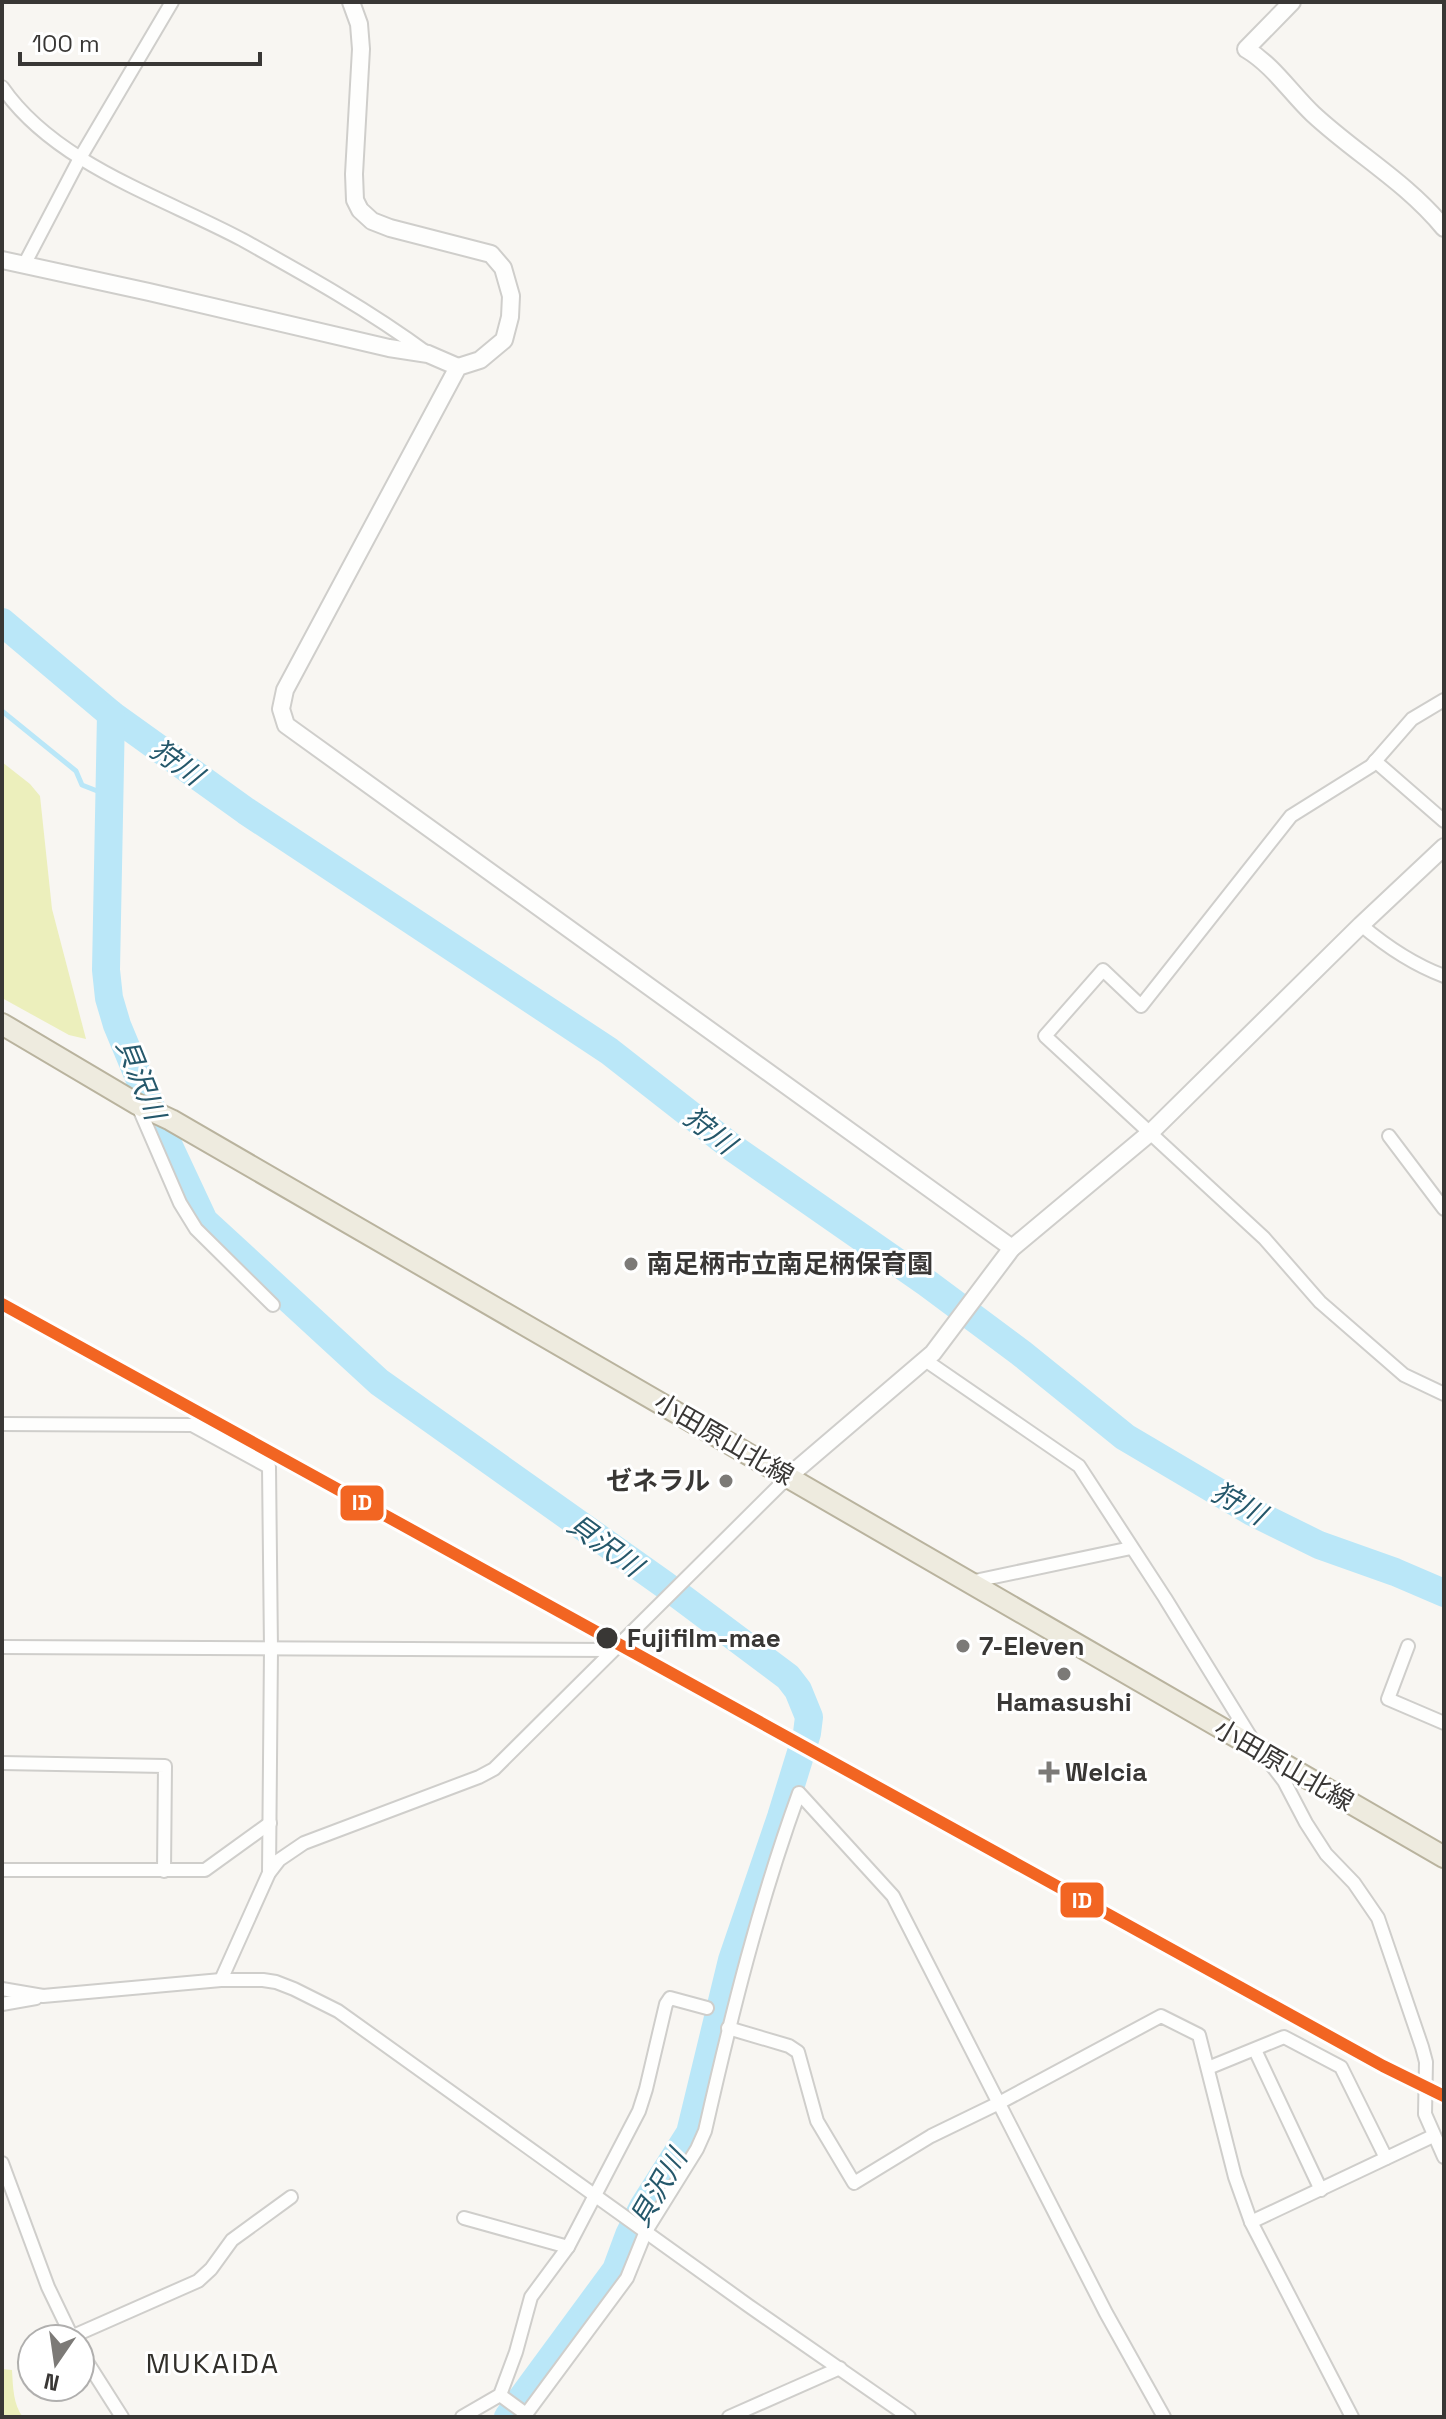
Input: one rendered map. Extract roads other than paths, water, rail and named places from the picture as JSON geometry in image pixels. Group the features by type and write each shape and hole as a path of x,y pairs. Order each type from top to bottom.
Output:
{"main road":[{"name":"小田原山北線","path":"2,1024 1444,1857"}],"street":[{"path":"24,265 80,158 172,2"},
{"path":"2,87 36,125 80,158 239,238 393,327 428,354 458,367 480,360 504,340 510,317 511,296 503,268 491,254 372,221 360,210 355,200 361,49 359,24 351,2"},
{"path":"1292,2 1246,49 1261,58 1313,114 1395,178 1444,228"},
{"path":"2,260 389,348 428,354"},
{"path":"458,367 285,690 281,709 286,725 1008,1252"},
{"path":"1444,700 1412,719 1371,766 1291,816 1141,1006 1103,970 1045,1036 1264,1238 1320,1302 1404,1375 1444,1394"},
{"path":"1375,761 1444,821"},
{"path":"221,1980 269,1873 279,1860 304,1843 494,1769 789,1476 929,1356 1008,1252 1151,1132 1444,847"},
{"path":"1361,925 1394,952 1444,976"},
{"path":"137,1104 180,1203 196,1229 273,1305"},
{"path":"1389,1136 1440,1195 1444,1209"},
{"path":"929,1356 1079,1466 1165,1598 1242,1727 1284,1781 1326,1854 1354,1883 1378,1918 1422,2047 1426,2062 1425,2114 1444,2157"},
{"path":"2,1424 192,1425 269,1467 269,1873"},
{"path":"969,1582 1131,1548"},
{"path":"1408,1646 1388,1699 1444,1723"},
{"path":"2,1647 611,1650"},
{"path":"2,1763 165,1766 164,1871"},
{"path":"502,2396 525,2416 627,2278 646,2231 697,2149 705,2131 728,2028 783,1837 799,1793 893,1896 1106,2313 1164,2417"},
{"path":"2,1870 205,1870 270,1823"},
{"path":"2,2004 43,1996 221,1980 276,1982 338,2011 909,2417"},
{"path":"2,1989 43,1996"},
{"path":"462,2417 502,2396 531,2297 568,2247 639,2111 666,2004 670,1998 707,2008"},
{"path":"728,2028 789,2046 798,2052 817,2121 854,2183 931,2136 1161,2016 1199,2035 1235,2177 1251,2222 1352,2417"},
{"path":"1208,2068 1284,2037 1341,2067 1386,2158"},
{"path":"1255,2050 1321,2190"},
{"path":"1251,2222 1433,2136"},
{"path":"2,2163 48,2287 65,2323"},
{"path":"96,2327 198,2281 232,2240 291,2197"},
{"path":"464,2218 568,2247"},
{"path":"729,2417 840,2368"},
{"path":"96,2376 122,2417"}],"waterway":[{"name":"狩川","path":"2,622 111,714 246,811 609,1051 733,1148 927,1283 1021,1353 1125,1437 1252,1512 1319,1545 1444,1593"},
{"path":"2,711 76,771 82,785 110,796"},
{"name":"貝沢川","path":"111,714 106,970 109,998 154,1114 204,1221 379,1382 665,1585 788,1677 798,1690 809,1717 781,1817 732,1960 690,2133 643,2207 616,2270 508,2417"}],"place":[{"name":"南足柄市立南足柄保育園","path":"631,1264"},
{"name":"ゼネラル","path":"726,1481"},
{"name":"Fujifilm-mae","path":"607,1638"},
{"name":"7-Eleven","path":"963,1646"},
{"name":"Hamasushi","path":"1064,1674"},
{"name":"Welcia","path":"1049,1772"}],"district":[{"name":"MUKAIDA","path":"213,2363"}]}
